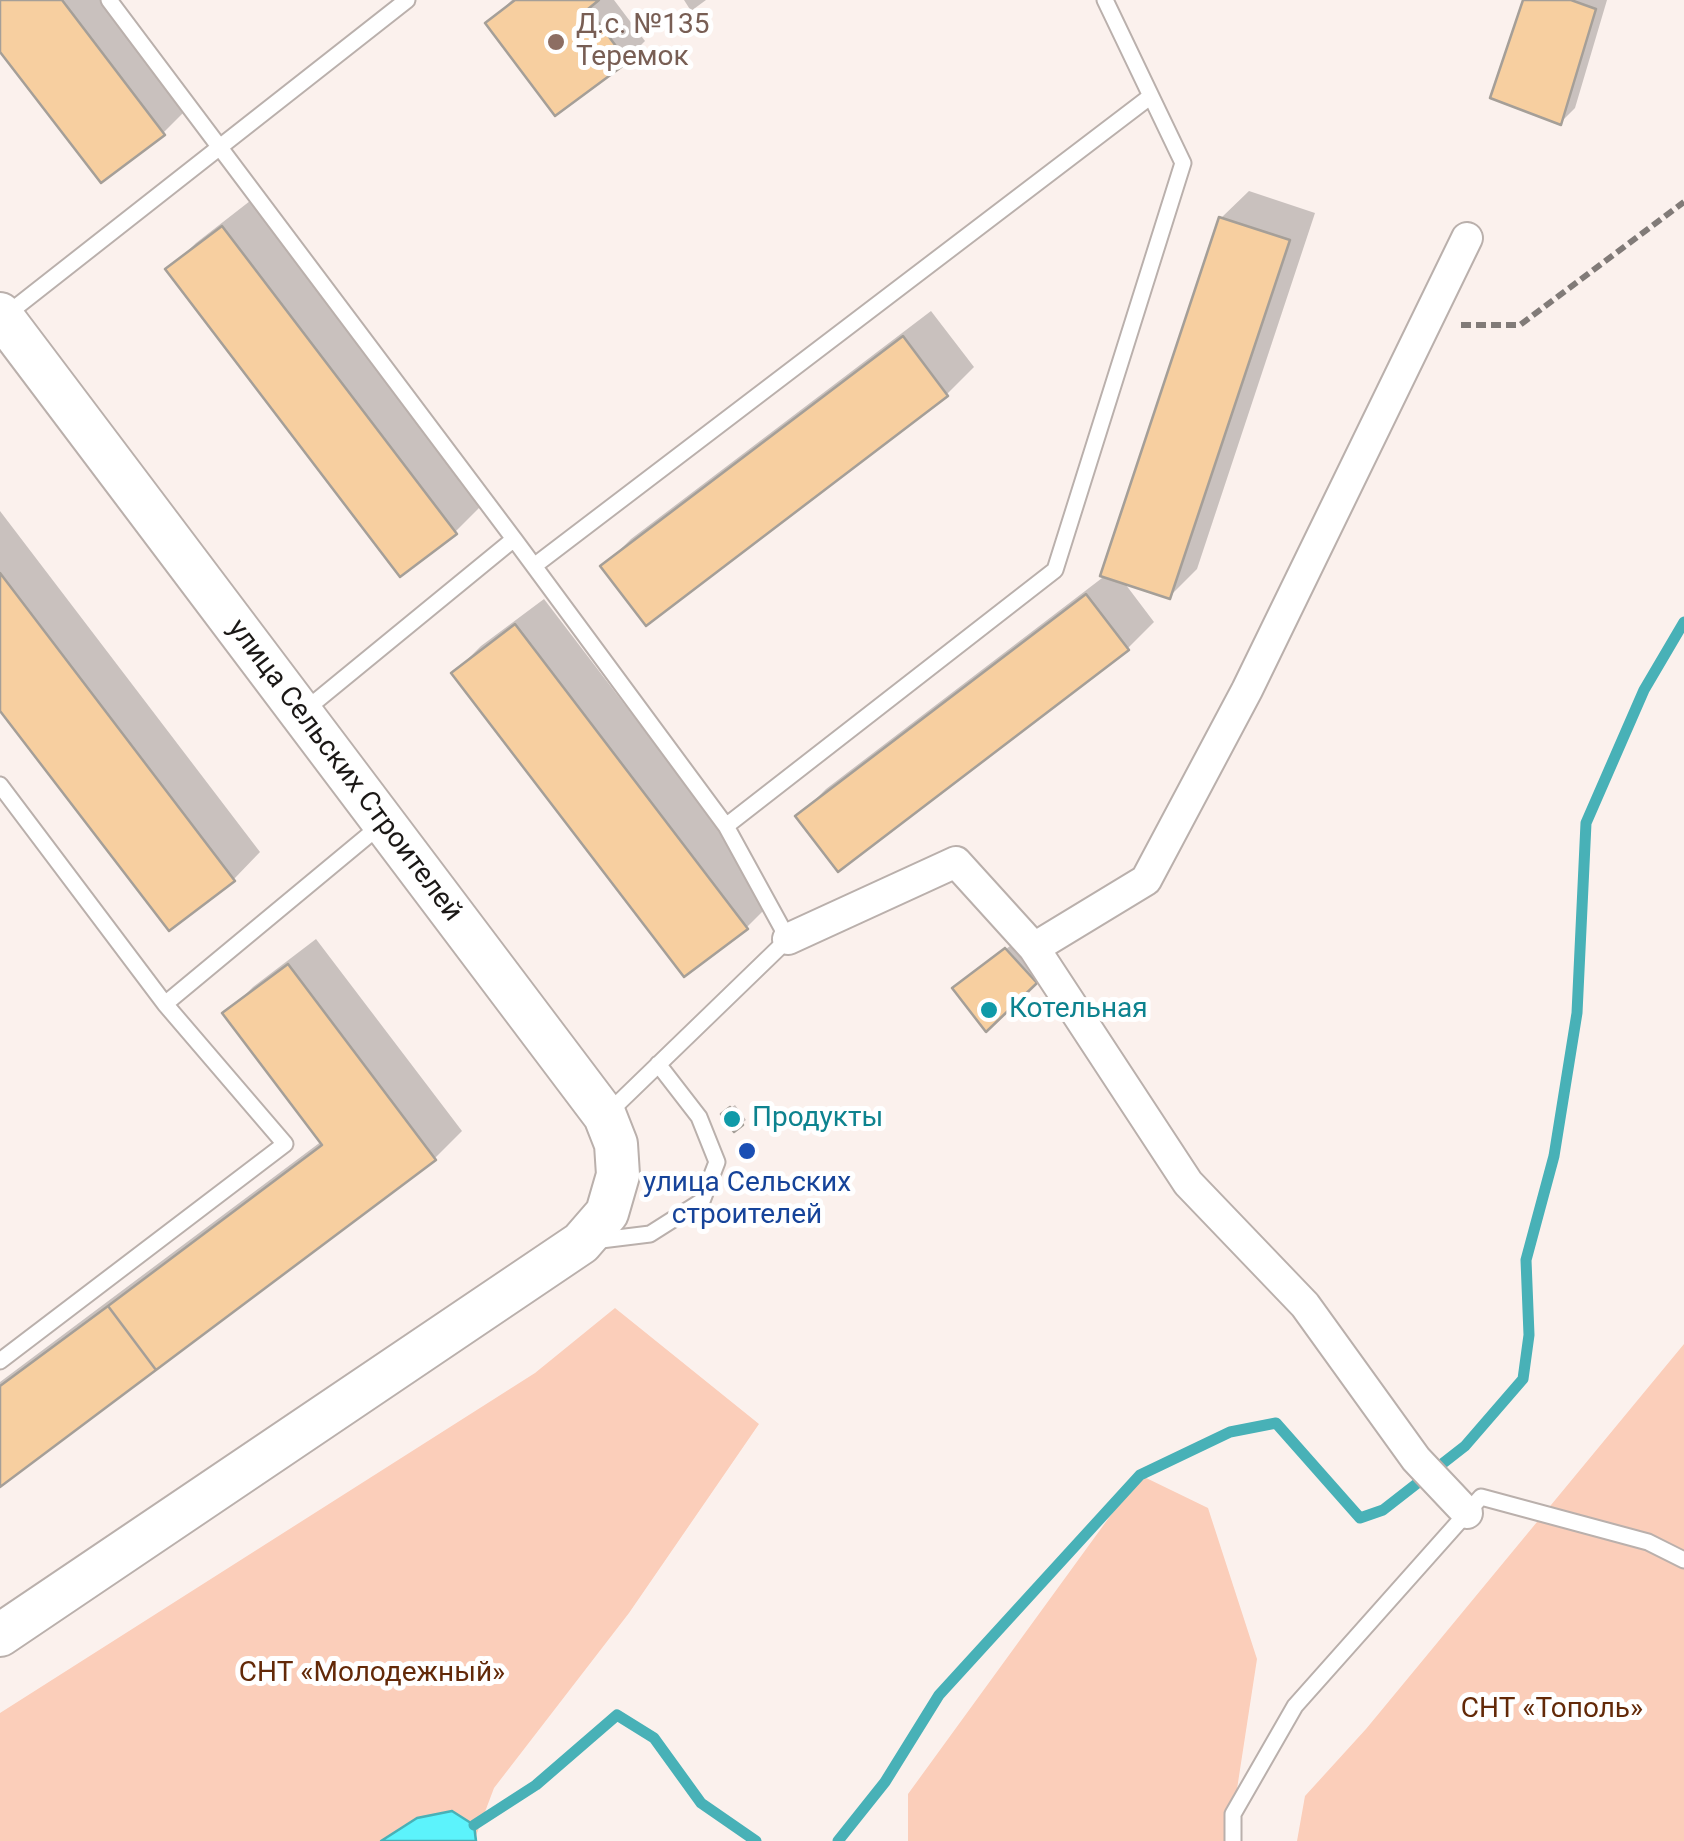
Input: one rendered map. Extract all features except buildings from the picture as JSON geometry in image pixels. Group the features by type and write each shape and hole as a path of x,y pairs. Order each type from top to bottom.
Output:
{"street":[{"path":"1034,948 1146,880 1247,690 1467,238"},
{"name":"улица Сельских Строителей","path":"0,1635 581,1242 607,1212 618,1175 616,1144 605,1116 1,316"},
{"path":"788,939 956,862 1034,948 1188,1183 1304,1305 1416,1459 1457,1503"}],"lane":[{"path":"108,0 726,826 788,939 605,1116"},
{"path":"1,316 407,0"},
{"path":"726,826 1056,570 1184,163 1105,0"},
{"path":"534,566 1151,96"},
{"path":"300,714 514,539"},
{"path":"0,785 164,1004 285,1144 0,1361"},
{"path":"164,1004 383,823"},
{"path":"581,1242 650,1234 702,1201 717,1162 699,1117 658,1064"},
{"path":"1233,1841 1233,1814 1295,1706 1457,1503 1481,1497 1648,1542 1684,1560"}],"path":[{"path":"1424,326 1520,326 1684,202"}],"green space":[{"name":"СНТ «Молодежный»","path":"615,1308 759,1424 629,1613 494,1788 474,1841 0,1841 0,1713 535,1373"},
{"name":"СНТ «Тополь»","path":"1684,1344 1684,1841 1297,1841 1305,1796 1366,1729"},
{"path":"1140,1475 1208,1508 1257,1659 1229,1841 908,1841 908,1794"}],"water":[{"path":"452,1811 474,1825 476,1841 381,1841 417,1818"}],"waterway":[{"path":"838,1841 885,1782 939,1695 1140,1475 1230,1432 1276,1423 1360,1518 1383,1510 1465,1446 1523,1379 1529,1335 1526,1260 1554,1156 1577,1013 1586,823 1644,690 1684,622"},
{"path":"474,1825 536,1785 617,1715 654,1738 701,1803 756,1841"}],"place":[{"name":"Д.с. №135 Теремок","path":"556,42"},
{"name":"Котельная","path":"989,1010"},
{"name":"Продукты","path":"732,1119"},
{"name":"улица Сельских строителей","path":"747,1151"}]}
